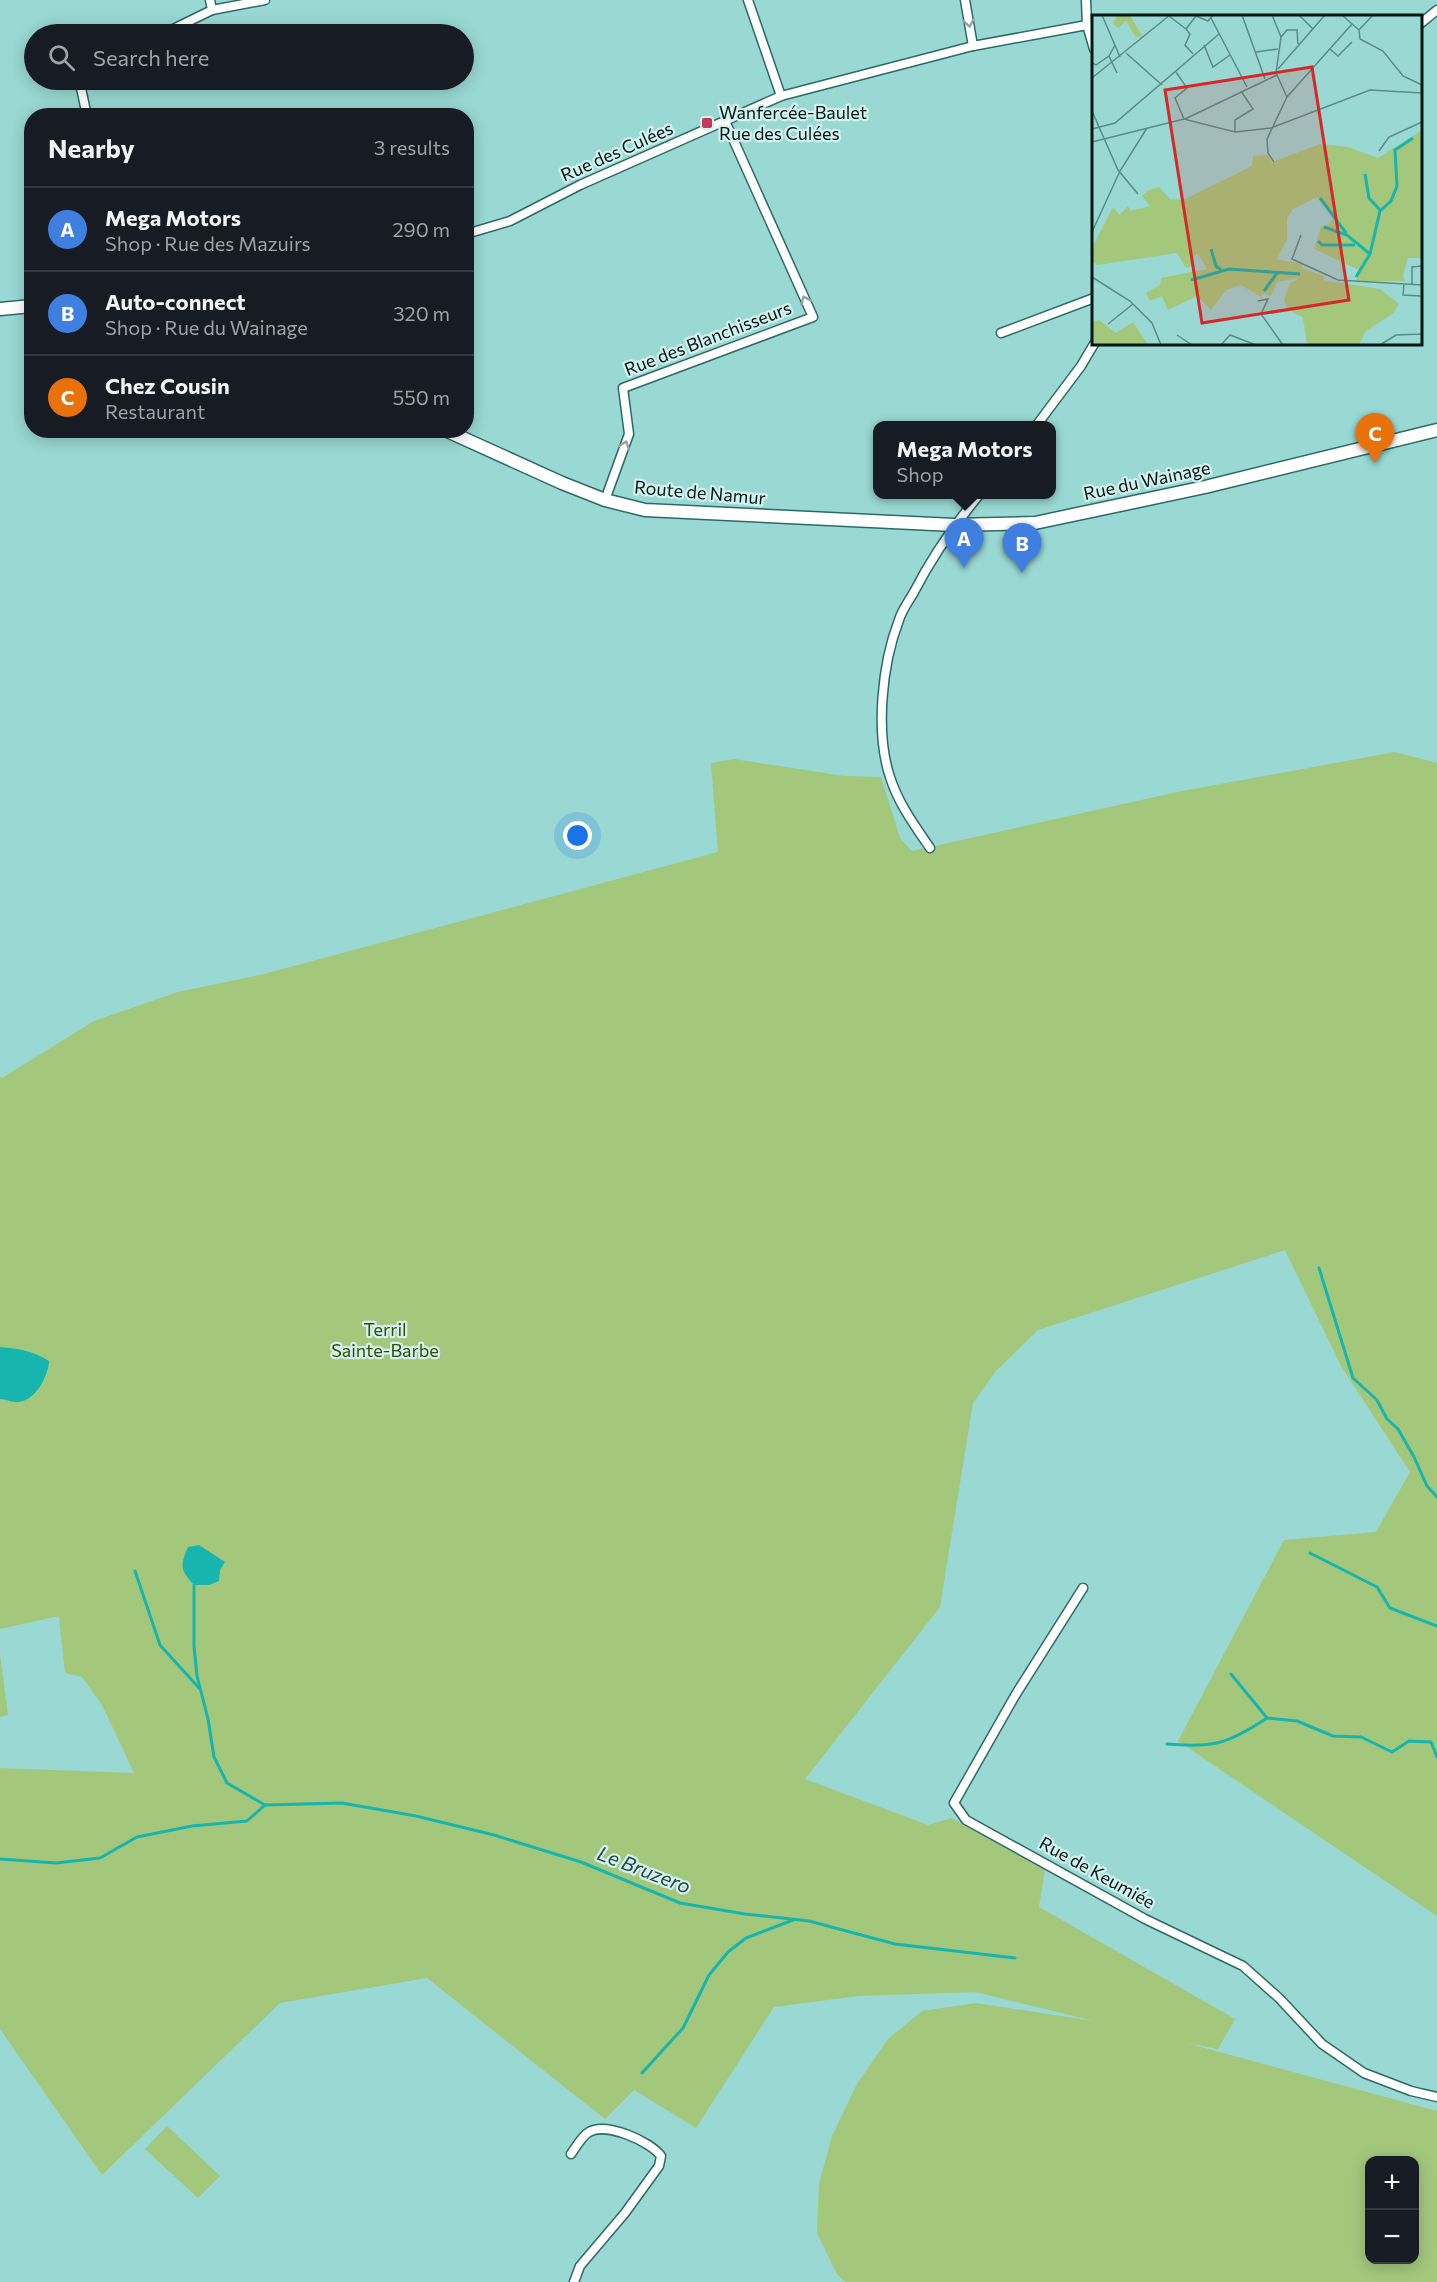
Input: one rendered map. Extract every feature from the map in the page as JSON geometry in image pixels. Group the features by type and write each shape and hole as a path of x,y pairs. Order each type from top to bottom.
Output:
{"main road":[{"path":"0,309 24,307"},
{"name":"Rue du Wainage","path":"823,519 954,525 1035,523 1205,487 1437,430"},
{"name":"Route de Namur","path":"463,438 605,500 645,510 823,519"}],"street":[{"path":"210,0 212,10"},
{"path":"183,24 212,10 265,0"},
{"path":"748,0 781,96"},
{"path":"965,0 973,46"},
{"path":"1086,0 1087,24 1092,42"},
{"path":"1422,22 1437,10"},
{"name":"Rue des Culées","path":"474,232 510,221 580,185 781,96 973,46 1087,24"},
{"path":"81,90 85,108"},
{"name":"Rue des Blanchisseurs","path":"605,500 629,434 623,388 813,317 725,121"},
{"path":"1001,333 1092,299"},
{"path":"1040,421 1081,366 1093,345"},
{"path":"930,848 903,807 890,778 884,754 886,672 899,620 954,525 977,499"},
{"name":"Rue de Keumiée","path":"1083,1588 1016,1694 954,1803 966,1820 1145,1918 1243,1966 1279,1998 1322,2044 1364,2073 1411,2091 1437,2097"},
{"path":"571,2154 586,2133 605,2128 651,2146 662,2156 659,2166 625,2213 580,2266 573,2282"}],"green space":[{"name":"Terril Sainte-Barbe","path":"1395,752 1437,763 1437,1916 1178,1741 1284,1540 1376,1532 1410,1472 1341,1366 1285,1250 1038,1330 996,1371 973,1403 940,1607 805,1779 928,1825 951,1818 1045,1870 1039,1907 1235,2019 1218,2049 1186,2043 1437,2111 1437,2282 845,2282 837,2274 817,2233 819,2184 832,2136 857,2084 888,2039 922,2011 976,2003 1094,2021 975,1992 858,1996 774,2007 696,2128 634,2090 605,2119 427,1978 280,2003 102,2175 0,2029 0,1768 134,1773 102,1705 82,1677 65,1673 59,1616 0,1629 0,1399 19,1402 44,1380 49,1361 26,1351 0,1347 0,1077 2,1078 94,1021 178,992 264,974 718,852 711,763 734,759 844,776 881,777 900,838 912,851 1177,792"},
{"path":"0,1654 8,1715 0,1717"},
{"path":"167,2126 220,2176 198,2198 145,2149"}],"water":[{"path":"0,1347 25,1351 49,1361 47,1373 31,1397 17,1402 0,1399"},
{"path":"199,1545 225,1562 220,1570 219,1581 209,1585 194,1585 183,1567 188,1547"}],"waterway":[{"path":"1319,1268 1353,1378 1377,1400 1387,1419 1398,1429 1427,1486 1437,1497"},
{"path":"1310,1553 1377,1587 1390,1608 1437,1626"},
{"path":"135,1571 160,1645 199,1688"},
{"path":"194,1585 194,1646 197,1676 208,1719 214,1757 227,1783 265,1805"},
{"path":"1231,1674 1267,1718 1297,1721 1333,1736 1361,1737 1392,1752 1409,1741 1431,1742 1437,1757"},
{"path":"1167,1744 1197,1745 1220,1742 1241,1734 1267,1718"},
{"name":"Le Bruzero","path":"265,1805 342,1803 416,1816 494,1835 581,1862 680,1903 745,1914 809,1921 895,1944 1015,1958"},
{"path":"0,1859 56,1863 100,1858 137,1837 192,1826 247,1821 265,1805"},
{"path":"642,2073 683,2028 709,1975 728,1952 746,1938 793,1920"}],"place":[{"name":"Wanfercée-Baulet Rue des Culées","path":"707,123"},
{"name":"Chez Cousin","path":"1375,463"},
{"name":"Mega Motors","path":"964,568"},
{"name":"Auto-connect","path":"1022,573"}]}
